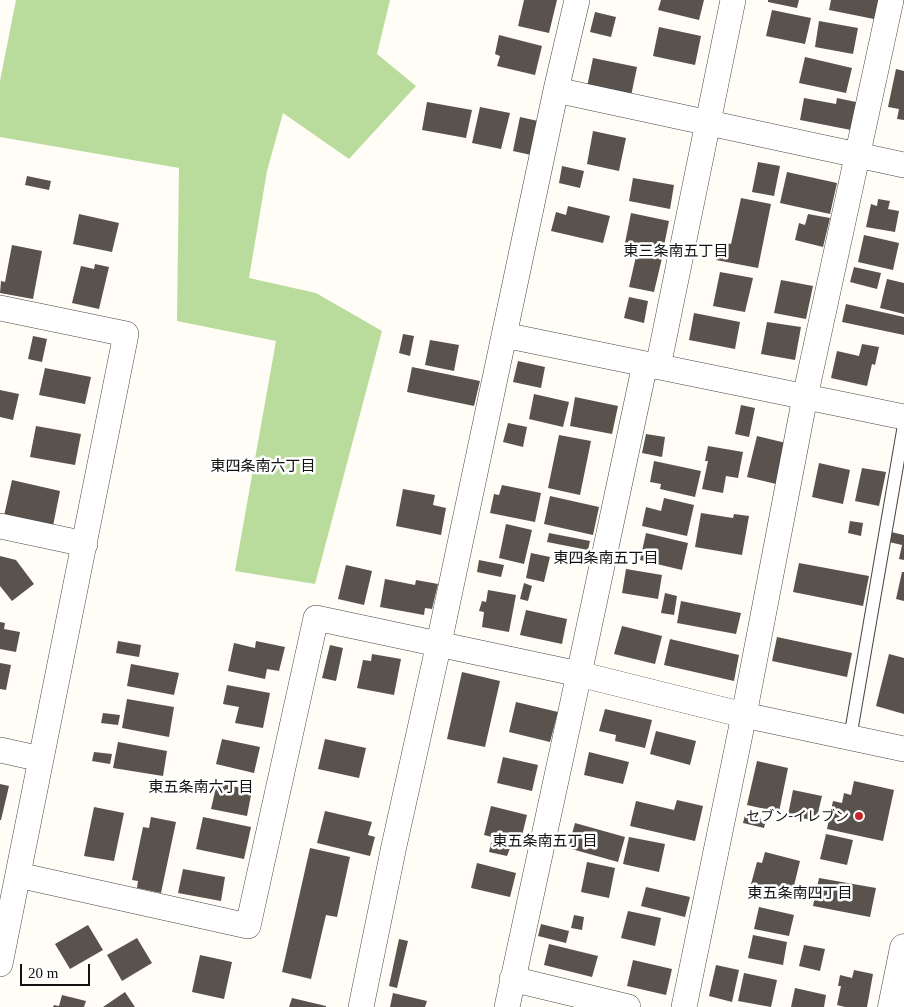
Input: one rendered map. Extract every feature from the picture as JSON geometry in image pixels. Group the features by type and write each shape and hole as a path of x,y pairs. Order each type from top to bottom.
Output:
{"street":[{"path":"361,1007 556,90 577,0"},
{"path":"507,1007 579,674 708,123 734,0"},
{"path":"684,1007 744,715 805,397 891,0"},
{"path":"556,90 904,165"},
{"path":"0,308 126,334 0,964"},
{"path":"504,335 904,417"},
{"path":"0,526 85,544"},
{"path":"18,875 248,926 316,618 579,674 744,715 904,749"},
{"path":"0,750 41,759"},
{"path":"892,1007 904,948"},
{"path":"512,979 628,1007"}],"lane":[{"path":"850,738 904,425"}],"green space":[{"path":"16,0 390,0 377,54 416,86 349,159 283,113 267,171 249,278 316,293 382,331 315,584 235,571 276,341 177,321 179,168 0,137 0,81"}],"building":[{"path":"524,0 557,0 549,33 518,26"},
{"path":"661,0 704,0 699,20 658,10"},
{"path":"768,0 799,0 797,8 768,2"},
{"path":"831,0 879,0 874,19 829,10"},
{"path":"772,10 811,18 805,44 766,36"},
{"path":"595,12 616,17 611,37 590,32"},
{"path":"819,21 858,28 853,54 815,47"},
{"path":"659,27 701,36 695,65 653,56"},
{"path":"499,35 542,46 535,75 497,66 500,56 495,54"},
{"path":"805,57 852,68 846,93 799,83"},
{"path":"593,58 637,67 631,96 587,87"},
{"path":"896,69 904,71 904,120 897,119 899,109 888,107"},
{"path":"804,98 836,104 837,98 856,102 851,130 800,120"},
{"path":"427,102 472,110 466,138 422,130"},
{"path":"480,107 510,113 501,149 472,143"},
{"path":"520,117 538,121 531,155 513,151"},
{"path":"593,131 626,138 619,171 587,164"},
{"path":"758,162 780,166 774,196 752,192"},
{"path":"562,166 584,171 580,188 559,183"},
{"path":"787,172 837,183 830,214 780,203"},
{"path":"27,176 51,181 49,190 25,185"},
{"path":"633,178 674,185 670,209 629,201"},
{"path":"741,198 771,204 758,268 716,260 720,242 731,244"},
{"path":"878,199 890,201 888,209 899,211 895,232 866,227 871,204 877,206"},
{"path":"568,206 610,216 603,243 551,231 556,212 566,215"},
{"path":"631,213 669,221 663,251 625,243"},
{"path":"79,214 119,223 112,252 73,244"},
{"path":"808,214 830,218 823,247 795,240 799,223 805,225"},
{"path":"864,235 899,243 893,270 858,262"},
{"path":"12,245 42,251 33,299 0,293 1,281 5,282"},
{"path":"637,252 662,258 654,292 629,287"},
{"path":"95,264 109,267 99,309 72,303 81,266 94,269"},
{"path":"854,267 881,273 877,289 850,282"},
{"path":"720,272 753,278 745,312 713,306"},
{"path":"887,279 904,283 904,314 880,308"},
{"path":"781,280 813,286 806,319 774,313"},
{"path":"629,297 648,301 644,323 624,318"},
{"path":"846,304 904,317 904,335 842,322"},
{"path":"694,313 740,322 735,349 689,340"},
{"path":"767,322 801,327 795,360 761,354"},
{"path":"403,334 414,336 410,356 399,353"},
{"path":"33,336 47,339 42,362 28,359"},
{"path":"430,340 459,345 454,371 425,365"},
{"path":"862,344 879,347 875,365 872,364 867,386 831,378 837,351 859,356"},
{"path":"518,361 545,367 541,388 513,382"},
{"path":"412,367 480,381 474,406 407,392"},
{"path":"45,368 91,377 85,404 39,395"},
{"path":"0,390 19,394 13,420 0,417"},
{"path":"534,394 569,402 563,427 529,419"},
{"path":"575,397 618,406 612,434 570,426"},
{"path":"741,405 755,408 749,437 735,434"},
{"path":"508,423 527,427 523,447 503,442"},
{"path":"36,426 81,434 75,465 30,457"},
{"path":"646,434 665,437 662,457 642,453"},
{"path":"559,435 591,441 580,495 548,488"},
{"path":"757,436 786,443 776,484 747,477"},
{"path":"708,446 743,452 738,478 726,476 723,493 702,489 708,461 705,461"},
{"path":"654,461 701,471 695,497 660,489 661,484 650,482"},
{"path":"819,463 850,470 843,504 812,497"},
{"path":"862,468 886,472 879,506 855,501"},
{"path":"12,480 60,491 53,526 4,516"},
{"path":"502,485 541,493 535,522 490,513 494,494 499,495"},
{"path":"403,489 435,495 433,505 446,508 441,535 396,526"},
{"path":"550,496 599,507 593,535 544,524"},
{"path":"664,498 694,505 687,536 642,526 646,507 661,511"},
{"path":"701,513 733,518 734,514 749,516 742,555 695,547"},
{"path":"850,521 863,523 861,536 848,533"},
{"path":"506,524 532,530 524,564 499,558"},
{"path":"891,532 904,535 904,560 899,559 902,545 889,542"},
{"path":"549,533 590,541 588,550 547,542"},
{"path":"646,533 688,543 682,570 640,560"},
{"path":"531,553 550,557 544,582 526,578"},
{"path":"0,556 16,560 34,584 12,601 0,586"},
{"path":"479,560 504,565 501,577 477,572"},
{"path":"799,563 869,576 863,606 793,592"},
{"path":"346,565 372,571 364,605 338,599"},
{"path":"626,569 662,575 658,599 622,593"},
{"path":"902,572 904,572 904,601 896,599"},
{"path":"385,579 415,585 416,580 438,584 432,609 425,608 424,615 380,607"},
{"path":"524,583 532,586 528,601 520,599"},
{"path":"488,590 516,595 509,632 482,627 484,612 479,611 482,601 486,602"},
{"path":"665,593 677,596 674,615 661,613"},
{"path":"681,601 741,613 736,634 677,623"},
{"path":"526,610 567,619 562,644 520,635"},
{"path":"0,622 5,623 4,629 20,632 16,652 0,649"},
{"path":"622,626 662,636 655,664 614,654"},
{"path":"777,637 852,653 847,677 772,661"},
{"path":"670,639 739,655 734,681 664,665"},
{"path":"118,641 141,645 139,657 116,653"},
{"path":"256,641 285,647 279,671 267,669 265,679 228,671 234,643 255,648"},
{"path":"330,645 343,648 336,681 322,678"},
{"path":"372,654 401,659 394,695 357,688 363,660 371,661"},
{"path":"889,654 904,658 904,714 876,706"},
{"path":"0,663 11,665 6,690 0,689"},
{"path":"131,664 179,673 174,695 127,686"},
{"path":"462,672 500,681 485,747 447,739"},
{"path":"227,685 270,693 263,728 235,723 239,707 223,704"},
{"path":"127,699 174,707 169,737 122,728"},
{"path":"516,702 558,712 550,742 509,732"},
{"path":"605,709 652,720 645,748 615,741 616,735 599,731"},
{"path":"103,713 120,715 118,725 101,723"},
{"path":"656,731 696,741 690,765 650,754"},
{"path":"222,739 260,747 254,773 216,764"},
{"path":"325,739 366,748 359,778 318,769"},
{"path":"118,742 167,751 163,776 113,768"},
{"path":"94,752 112,754 110,764 92,761"},
{"path":"589,752 629,762 623,784 584,775"},
{"path":"503,757 538,765 532,791 497,783"},
{"path":"757,761 788,768 779,812 747,805"},
{"name":"セブン-イレブン","path":"854,781 894,790 883,841 827,829 833,801 842,803 844,793 851,795"},
{"path":"217,783 252,790 247,816 211,809"},
{"path":"0,784 9,786 1,820 0,820"},
{"path":"793,790 822,796 816,821 788,815"},
{"path":"677,800 703,806 695,841 630,826 636,801 674,810"},
{"path":"491,806 527,815 520,844 484,835"},
{"path":"94,807 124,813 114,861 84,856"},
{"path":"325,811 372,822 368,835 375,837 370,856 317,843"},
{"path":"745,815 766,820 764,828 743,823"},
{"path":"151,817 176,822 161,893 137,888 138,881 132,880 143,827 149,828"},
{"path":"203,817 251,827 244,859 196,849"},
{"path":"575,823 625,837 618,862 568,848"},
{"path":"826,834 853,840 847,865 820,859"},
{"path":"629,837 665,844 659,872 623,864"},
{"path":"491,843 510,848 507,856 489,852"},
{"path":"310,848 350,857 337,917 326,915 311,979 282,972"},
{"path":"765,852 800,861 792,894 751,884 757,862 762,863"},
{"path":"587,862 615,868 609,898 581,892"},
{"path":"477,863 516,873 510,897 471,888"},
{"path":"183,869 225,877 221,901 178,893"},
{"path":"819,878 876,888 870,917 813,906"},
{"path":"646,887 690,897 685,917 641,906"},
{"path":"759,907 794,915 789,936 754,929"},
{"path":"628,911 661,918 655,946 621,938"},
{"path":"574,915 584,917 582,930 571,928"},
{"path":"541,924 569,931 566,943 538,936"},
{"path":"88,925 103,950 70,969 55,944"},
{"path":"753,935 787,942 783,965 748,958"},
{"path":"137,938 152,963 122,981 107,955"},
{"path":"399,939 408,941 397,988 389,986"},
{"path":"549,944 598,956 592,977 544,965"},
{"path":"804,945 825,949 820,971 799,966"},
{"path":"200,955 232,962 224,999 192,992"},
{"path":"633,960 672,969 666,995 627,986"},
{"path":"716,965 739,970 732,1002 709,996"},
{"path":"854,970 873,974 867,1007 837,1005 841,986 838,986 840,975 852,978"},
{"path":"744,973 777,980 771,1007 738,1001"},
{"path":"795,988 826,995 824,1007 791,1007"},
{"path":"125,992 135,1007 103,1007"},
{"path":"393,993 427,1001 425,1007 390,1007"},
{"path":"62,995 86,1001 84,1007 53,1007 54,1005 59,1006"},
{"path":"292,998 326,1006 326,1007 289,1007"}],"place":[{"name":"セブン-イレブン","path":"859,816"}],"district":[{"name":"東三条南五丁目","path":"676,250"},
{"name":"東四条南六丁目","path":"263,465"},
{"name":"東四条南五丁目","path":"606,557"},
{"name":"東五条南六丁目","path":"201,786"},
{"name":"東五条南五丁目","path":"545,840"},
{"name":"東五条南四丁目","path":"800,892"}]}
